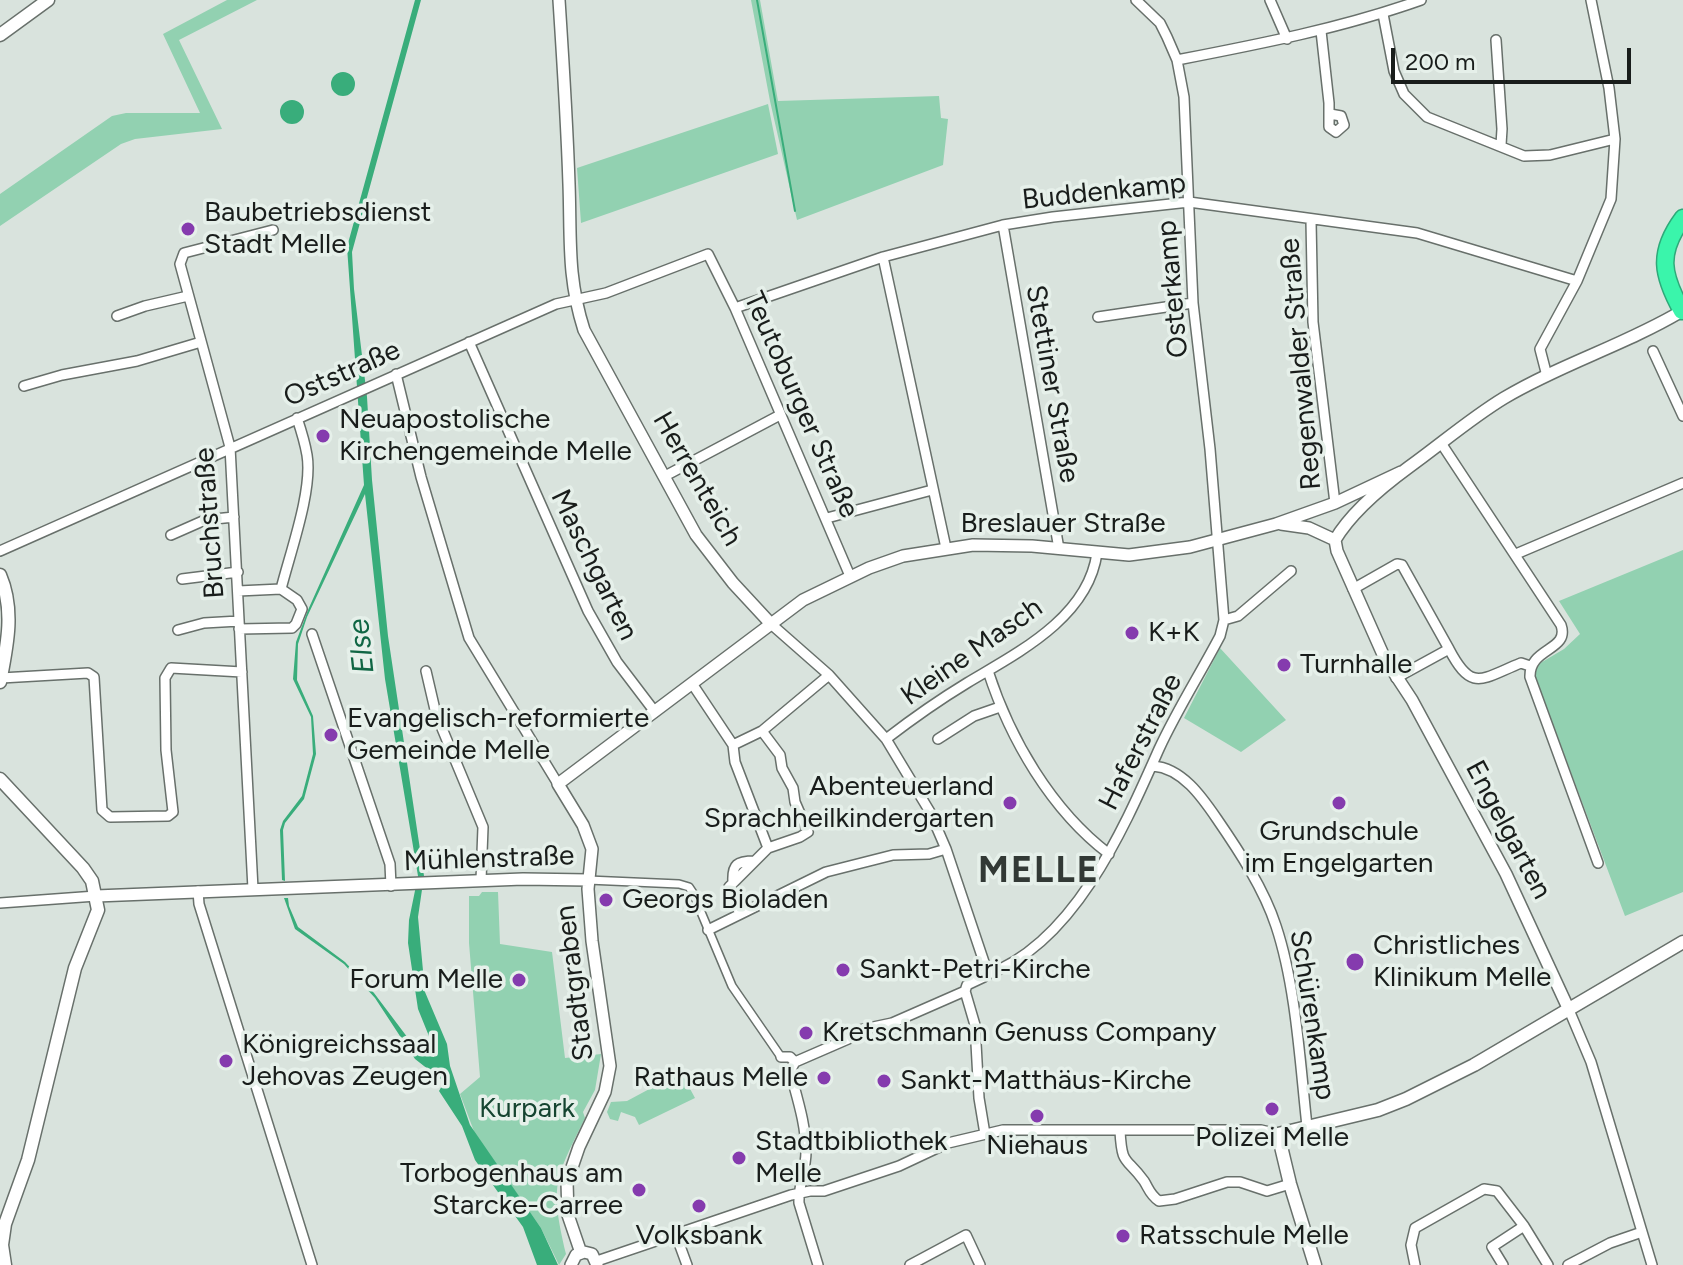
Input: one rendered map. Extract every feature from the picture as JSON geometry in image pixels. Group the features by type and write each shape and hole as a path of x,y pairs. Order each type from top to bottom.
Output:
{"highway":[{"path":"1682,311 1670,289 1663,258 1670,236 1683,218"},
{"path":"1683,234 1676,245 1674,264 1683,287"}],"main road":[{"path":"0,35 48,0"},
{"path":"0,575 9,623 0,680"},
{"path":"0,779 92,881 98,910 75,968 28,1160 2,1235 5,1265"},
{"path":"1315,1265 1278,1134 1378,1110 1406,1099 1458,1074 1683,942"}],"street":[{"name":"Herrenteich","path":"559,0 569,186 570,272 574,300 584,330 696,535 733,583 771,624 829,675 886,739 930,812 946,849 984,959 986,975"},
{"name":"Osterkamp","path":"1136,0 1160,23 1177,60 1184,97 1193,303 1210,449 1216,539"},
{"path":"1270,0 1287,39"},
{"path":"1177,60 1321,31 1421,0"},
{"path":"1547,376 1540,349 1596,241 1611,199 1615,139 1609,88 1591,0"},
{"path":"1383,14 1394,71 1404,94 1427,117 1524,156 1550,155 1615,139"},
{"path":"1321,31 1330,114"},
{"path":"1496,40 1501,145"},
{"name":"Buddenkamp","path":"735,308 883,257 1003,225 1189,202 1417,233 1577,281"},
{"name":"Regenwalder Straße","path":"1311,221 1313,322 1335,503"},
{"name":"Stettiner Straße","path":"1003,225 1059,549"},
{"name":"Bruchstraße","path":"253,889 230,447 180,264 184,253 273,230"},
{"name":"Oststraße","path":"0,551 556,304 606,293 708,254"},
{"name":"Teutoburger Straße","path":"708,254 735,308 850,576"},
{"path":"883,257 946,548"},
{"path":"117,316 188,296"},
{"path":"1098,317 1193,303"},
{"path":"1335,540 1345,523 1401,472 1503,399 1649,331 1682,311"},
{"path":"24,386 62,375 137,361 201,342"},
{"name":"Maschgarten","path":"469,342 588,611 617,662 655,712"},
{"path":"1653,351 1683,416"},
{"path":"396,374 421,477 469,638 558,784"},
{"path":"665,476 780,415"},
{"path":"281,589 301,513 308,457 297,418"},
{"path":"1441,443 1564,632 1562,640 1534,659 1530,677 1598,863"},
{"name":"Breslauer Straße","path":"558,784 803,600 850,576 903,556 987,545 1097,553 1148,553 1190,547 1276,524 1335,503 1401,472"},
{"path":"1516,554 1683,483"},
{"path":"827,518 932,490"},
{"path":"171,535 205,520 234,517"},
{"name":"Breslauer Straße","path":"1276,524 1309,528 1335,540"},
{"name":"Haferstraße","path":"986,975 1033,950 1053,932 1109,854 1220,636 1224,620 1216,539"},
{"name":"Engelgarten","path":"1335,540 1353,589 1396,678 1412,700 1506,874 1569,1010"},
{"name":"Kleine Masch","path":"886,739 931,706 1038,638 1064,615 1088,585 1097,553"},
{"path":"1353,589 1397,564 1402,565 1465,675 1473,679 1484,678 1521,663 1530,666"},
{"path":"1224,620 1238,616 1291,571"},
{"path":"182,579 238,572"},
{"path":"178,630 204,623 292,628 296,624 302,609 297,600 281,589 238,591"},
{"path":"312,634 390,864 391,886"},
{"path":"1396,678 1449,649"},
{"path":"0,680 88,673 94,677 102,810 110,817 168,816 173,812 166,750 165,678 171,668 242,672"},
{"path":"426,671 436,714 483,827 481,880"},
{"path":"988,671 1000,707 1054,799 1085,836 1109,854"},
{"path":"733,745 762,731 829,675"},
{"path":"693,685 733,745 735,762 768,848"},
{"path":"938,739 974,716 1000,707"},
{"path":"744,913 729,887 768,848 808,832 795,802 793,788 782,768 780,755 762,731"},
{"name":"Schürenkamp","path":"1153,766 1188,782 1202,798 1239,854 1275,923 1284,952 1307,1126"},
{"name":"Stadtgraben","path":"558,784 589,836 593,860 588,885 592,941 610,1066 605,1092 579,1147 567,1182 568,1215 581,1253"},
{"path":"708,930 826,872 893,855 929,854 946,849"},
{"name":"Mühlenstraße","path":"96,896 481,880 588,885 679,884 689,887 732,986 781,1057"},
{"path":"198,891 199,904 312,1265"},
{"path":"0,903 96,896"},
{"path":"985,1134 979,1098 975,1025 965,991 967,985 986,975"},
{"path":"818,1265 800,1213 798,1193 804,1176 805,1125 790,1071 795,1062 848,1039 859,1030 892,1023 965,991"},
{"path":"1569,1010 1591,1062 1652,1265"},
{"path":"781,1057 790,1057 795,1062"},
{"path":"571,1265 573,1258 581,1253 592,1254 597,1263 798,1193 824,1191 899,1166 948,1143 985,1134 1023,1128 1261,1130 1278,1134"},
{"path":"1120,1131 1125,1162 1159,1201 1227,1182 1240,1182 1267,1191 1290,1184"},
{"path":"1415,1265 1411,1245 1415,1228 1484,1189 1497,1191 1548,1265"},
{"path":"1503,1265 1492,1247 1524,1226"},
{"path":"1568,1265 1610,1243 1642,1232"},
{"path":"676,1235 687,1265"},
{"path":"910,1265 966,1235 980,1265"}],"green space":[{"path":"227,0 257,0 179,40 222,129 135,139 121,144 0,226 0,194 112,116 126,113 200,113 163,34"},
{"path":"751,0 760,0 778,101 939,96 941,118 948,119 943,165 797,220"},
{"path":"768,104 778,154 581,223 577,168"},
{"path":"1683,550 1683,892 1625,916 1535,677 1537,665 1564,649 1580,634 1559,601"},
{"path":"1220,648 1286,720 1241,752 1184,718"},
{"name":"Kurpark","path":"482,892 498,892 500,944 552,952 565,1058 601,1054 595,1090 583,1112 585,1118 558,1184 558,1212 566,1254 559,1265 541,1228 475,1134 460,1094 480,1077 469,943 469,896 479,896"},
{"path":"681,1072 695,1098 639,1125 635,1117 621,1112 618,1121 610,1119 607,1112 611,1102 627,1101"}],"shaded area":[{"path":"415,0 421,0 352,252 388,636 424,876 418,917 425,992 447,1044 450,1066 470,1125 541,1228 558,1265 537,1265 523,1227 475,1160 462,1126 439,1091 442,1080 415,1059 375,998 344,964 295,929 284,898 288,898 298,927 345,962 374,993 420,1054 434,1057 435,1051 418,1009 408,943 409,920 418,876 385,679 365,494 307,617 298,644 297,680 313,716 316,754 304,799 283,830 285,881 282,880 280,830 302,796 313,754 311,717 293,679 296,642 364,485 347,247"},
{"path":"343,72 352,75 355,84 352,93 343,96 334,93 331,84 334,75"},
{"path":"292,100 301,103 304,112 301,121 292,124 283,121 280,112 283,103"}],"waterway":[{"path":"757,0 795,211"}],"place":[{"name":"Baubetriebsdienst Stadt Melle","path":"188,229"},
{"name":"Neuapostolische Kirchengemeinde Melle","path":"323,436"},
{"name":"K+K","path":"1132,633"},
{"name":"Turnhalle","path":"1284,665"},
{"name":"Evangelisch-reformierte Gemeinde Melle","path":"331,735"},
{"name":"Abenteuerland Sprachheilkindergarten","path":"1010,803"},
{"name":"Grundschule im Engelgarten","path":"1339,803"},
{"name":"Georgs Bioladen","path":"606,900"},
{"name":"Christliches Klinikum Melle","path":"1355,962"},
{"name":"Sankt-Petri-Kirche","path":"843,970"},
{"name":"Forum Melle","path":"519,980"},
{"name":"Kretschmann Genuss Company","path":"806,1033"},
{"name":"Königreichssaal Jehovas Zeugen","path":"226,1061"},
{"name":"Rathaus Melle","path":"824,1078"},
{"name":"Sankt-Matthäus-Kirche","path":"884,1081"},
{"name":"Polizei Melle","path":"1272,1109"},
{"name":"Niehaus","path":"1037,1116"},
{"name":"Stadtbibliothek Melle","path":"739,1158"},
{"name":"Torbogenhaus am Starcke-Carree","path":"639,1190"},
{"name":"Volksbank","path":"699,1206"},
{"name":"Ratsschule Melle","path":"1123,1236"}],"district":[{"name":"MELLE","path":"1039,871"}],"water label":[{"name":"Else","path":"362,646"}]}
